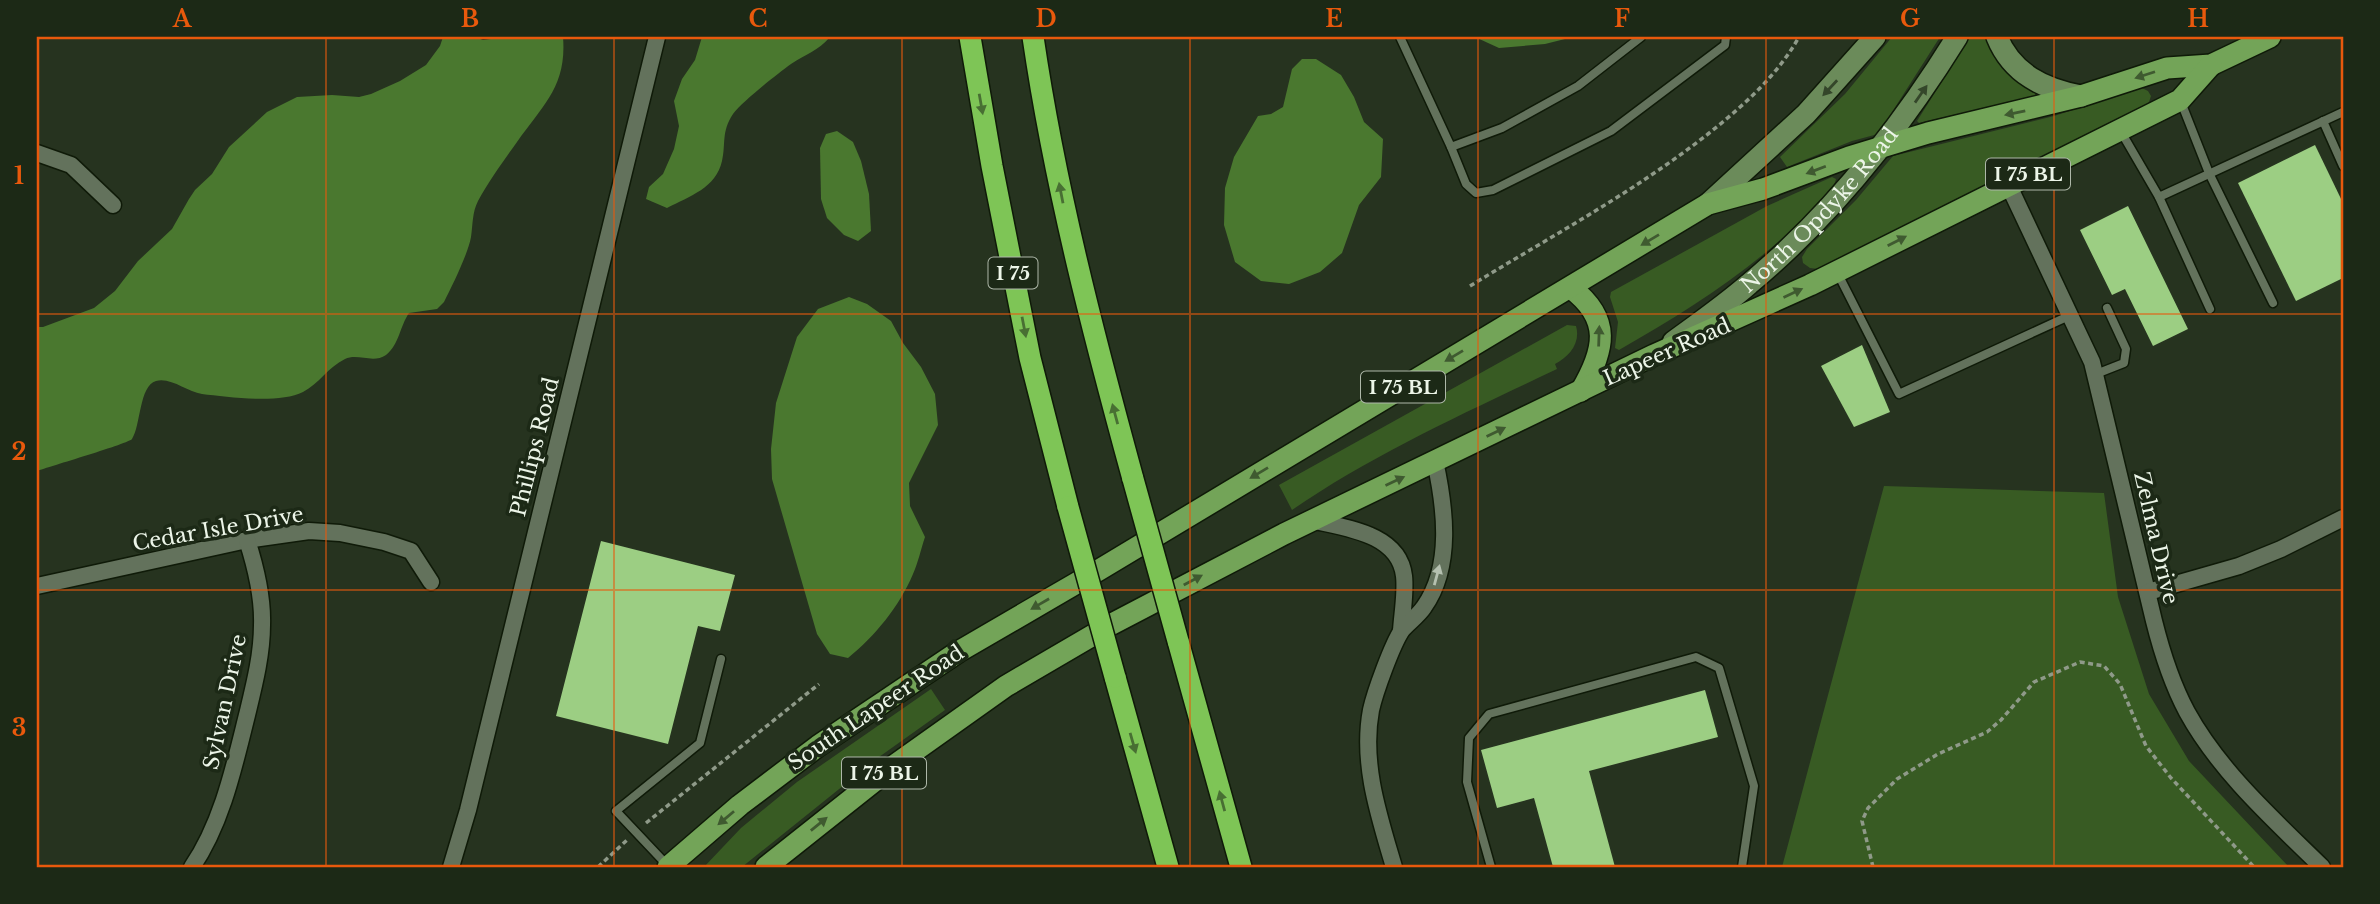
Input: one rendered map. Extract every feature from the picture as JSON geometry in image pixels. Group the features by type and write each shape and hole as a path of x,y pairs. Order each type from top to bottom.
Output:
{"highway":[{"name":"I 75","path":"970,37 1030,358 1068,507 1168,867"},
{"path":"1033,37 1070,237 1097,347 1241,867"}],"main road":[{"path":"1708,204 1806,114 1875,37"},
{"name":"North Opdyke Road","path":"1654,355 1749,285 1831,206 1925,88 1956,37"},
{"path":"1997,37 2007,57 2039,84 2059,92 2081,96"},
{"name":"Lapeer Road","path":"1099,570 1708,204 1763,189 1880,147 1928,133 2081,96 2167,68 2211,65 2270,37"},
{"name":"Lapeer Road","path":"766,867 892,767 1006,686 1112,624 1311,520 1654,355 1750,314 2180,100 2211,65"},
{"path":"1571,288 1594,310 1599,321 1601,338 1592,372 1581,391"},
{"name":"South Lapeer Road","path":"669,867 740,805 818,746 958,652 1099,570"}],"street":[{"name":"Phillips Road","path":"451,867 468,810 657,37"},
{"path":"37,153 71,165 113,205"},
{"name":"Zelma Drive","path":"2008,184 2071,315 2096,374 2161,650 2171,678 2197,728 2220,761 2322,867"},
{"path":"1394,867 1372,783 1368,737 1375,695 1402,631 1424,607 1434,588 1442,558 1443,505 1435,461"},
{"path":"2148,592 2239,566 2281,549 2343,518"},
{"path":"1311,520 1363,533 1376,538 1391,550 1401,564 1404,576 1402,631"},
{"name":"Cedar Isle Drive","path":"37,586 247,540 309,531 340,533 411,551 431,582"},
{"name":"Sylvan Drive","path":"192,867 202,852 225,797 256,677 262,627 262,598 247,540"}],"lane":[{"path":"1400,37 1466,184 1476,193 1493,190 1611,131 1725,46 1726,37"},
{"path":"1451,147 1502,128 1578,86 1641,37"},
{"path":"2180,100 2209,173 2273,303"},
{"path":"2159,197 2343,112"},
{"path":"2323,121 2343,166"},
{"path":"2120,129 2159,197 2210,309"},
{"path":"1836,272 1899,394 2071,315"},
{"path":"2096,374 2124,363 2126,355 2126,349 2106,307"},
{"path":"1491,867 1467,782 1469,738 1489,714 1696,657 1719,668 1754,786 1742,867"},
{"path":"669,867 616,811 700,743 721,659"}],"path":[{"path":"1469,286 1665,167 1753,95 1790,54 1799,37"},
{"path":"1873,867 1861,821 1868,808 1897,779 1938,754 1987,732 2034,682 2080,662 2104,666 2120,684 2146,746 2171,778 2254,867"},
{"path":"598,867 636,832 819,684"}],"shaded area":[{"path":"443,37 475,37 483,40 506,37 563,37 561,69 557,82 478,201 467,252 444,302 437,309 409,313 394,346 386,355 376,359 345,359 309,389 293,396 267,399 225,397 191,391 167,381 156,381 146,390 132,439 37,471 37,327 94,308 115,291 138,261 172,229 195,190 212,174 229,147 267,112 297,97 359,97 371,94 426,65 440,46"},
{"path":"702,37 830,37 777,75 733,114 724,138 722,161 714,178 701,190 667,208 646,199 649,187 663,174 674,149 679,126 674,101 682,79 695,60"},
{"path":"1475,37 1573,37 1545,44 1499,48"},
{"path":"1892,37 1940,37 1878,134 1852,141 1787,167 1780,157 1845,94"},
{"path":"1970,37 1988,37 2035,96 1919,123 1917,121"},
{"path":"1302,59 1316,59 1341,75 1364,122 1383,139 1381,177 1359,205 1342,253 1320,272 1289,284 1261,281 1235,262 1224,225 1225,188 1234,157 1258,116 1271,114 1283,107 1292,69"},
{"path":"2142,88 2151,96 2145,106 1818,269 1803,263 1802,257 1807,249 1856,200 1893,156 2054,116"},
{"path":"837,131 853,142 869,194 871,231 858,241 844,235 827,218 821,199 820,148 826,134"},
{"path":"1832,177 1836,179 1835,183 1824,198 1746,268 1671,319 1619,350 1615,348 1618,322 1610,297 1611,292 1767,206"},
{"path":"849,297 867,304 891,321 935,394 938,425 909,483 910,506 925,537 915,570 901,598 885,620 848,658 830,654 817,634 772,479 771,449 776,403 797,337 818,309"},
{"path":"1567,325 1576,326 1577,338 1565,358 1555,364 1557,369 1455,417 1389,452 1292,510 1279,485"},
{"path":"1884,486 2104,493 2118,597 2149,694 2189,761 2289,867 1782,867"},
{"path":"931,689 945,710 879,757 742,867 704,867 741,828 797,782"}],"building":[{"path":"2315,145 2343,203 2343,278 2296,301 2238,183"},
{"path":"2128,206 2188,329 2153,346 2125,289 2112,295 2080,230"},
{"path":"1862,345 1890,412 1854,427 1821,366"},
{"path":"601,541 735,575 720,631 698,626 668,744 556,716"},
{"path":"1705,690 1718,737 1589,771 1615,867 1553,867 1534,798 1497,808 1481,750"}]}
